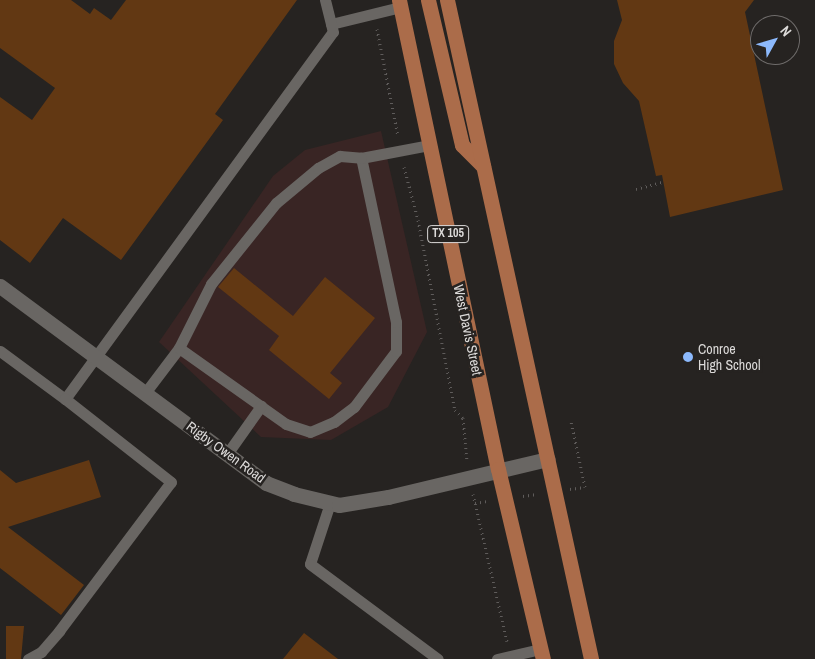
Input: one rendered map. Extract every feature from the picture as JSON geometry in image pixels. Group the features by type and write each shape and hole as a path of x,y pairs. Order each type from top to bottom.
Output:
{"main road":[{"path":"428,0 462,145 484,168"},
{"path":"447,0 590,659"},
{"name":"West Davis Street","path":"399,4 498,468 542,654"}],"street":[{"name":"Rigby Owen Road","path":"0,286 266,483 294,494 339,505 388,498 498,468 548,459"}],"lane":[{"path":"65,399 333,32 325,0"},
{"path":"331,24 373,14 399,4"},
{"path":"145,393 179,348 211,284 276,203 318,168 340,156 361,158 429,145"},
{"path":"179,348 286,424 310,432 334,422 354,407 396,351 396,322 361,158"},
{"path":"0,350 171,482 59,631 40,652 28,659"},
{"path":"227,454 261,406"},
{"path":"330,503 310,564 438,659"},
{"path":"496,659 542,654"}],"path":[{"path":"373,14 414,212 418,220 455,410 463,418 469,476 510,656"},
{"path":"636,188 663,182"}],"shaded area":[{"path":"381,131 427,332 388,407 331,440 261,437 159,342 273,176 305,150"}],"building":[{"path":"0,0 71,0 90,14 94,8 111,20 126,0 297,0 215,114 223,120 121,260 63,218 30,263 0,240 0,97 32,120 55,88 0,48"},
{"path":"617,0 754,0 745,12 750,35 750,65 756,65 783,190 670,217 662,175 656,176 639,101 623,83 614,64 614,41 622,20"},
{"path":"234,268 293,316 325,277 375,318 330,373 342,383 329,399 269,350 279,336 218,287"},
{"path":"89,460 101,497 8,527 84,585 61,615 0,568 0,470 16,483"},
{"path":"6,626 24,626 21,659 6,659"},
{"path":"304,633 338,659 283,659"}],"place":[{"name":"Conroe High School","path":"688,357"}]}
